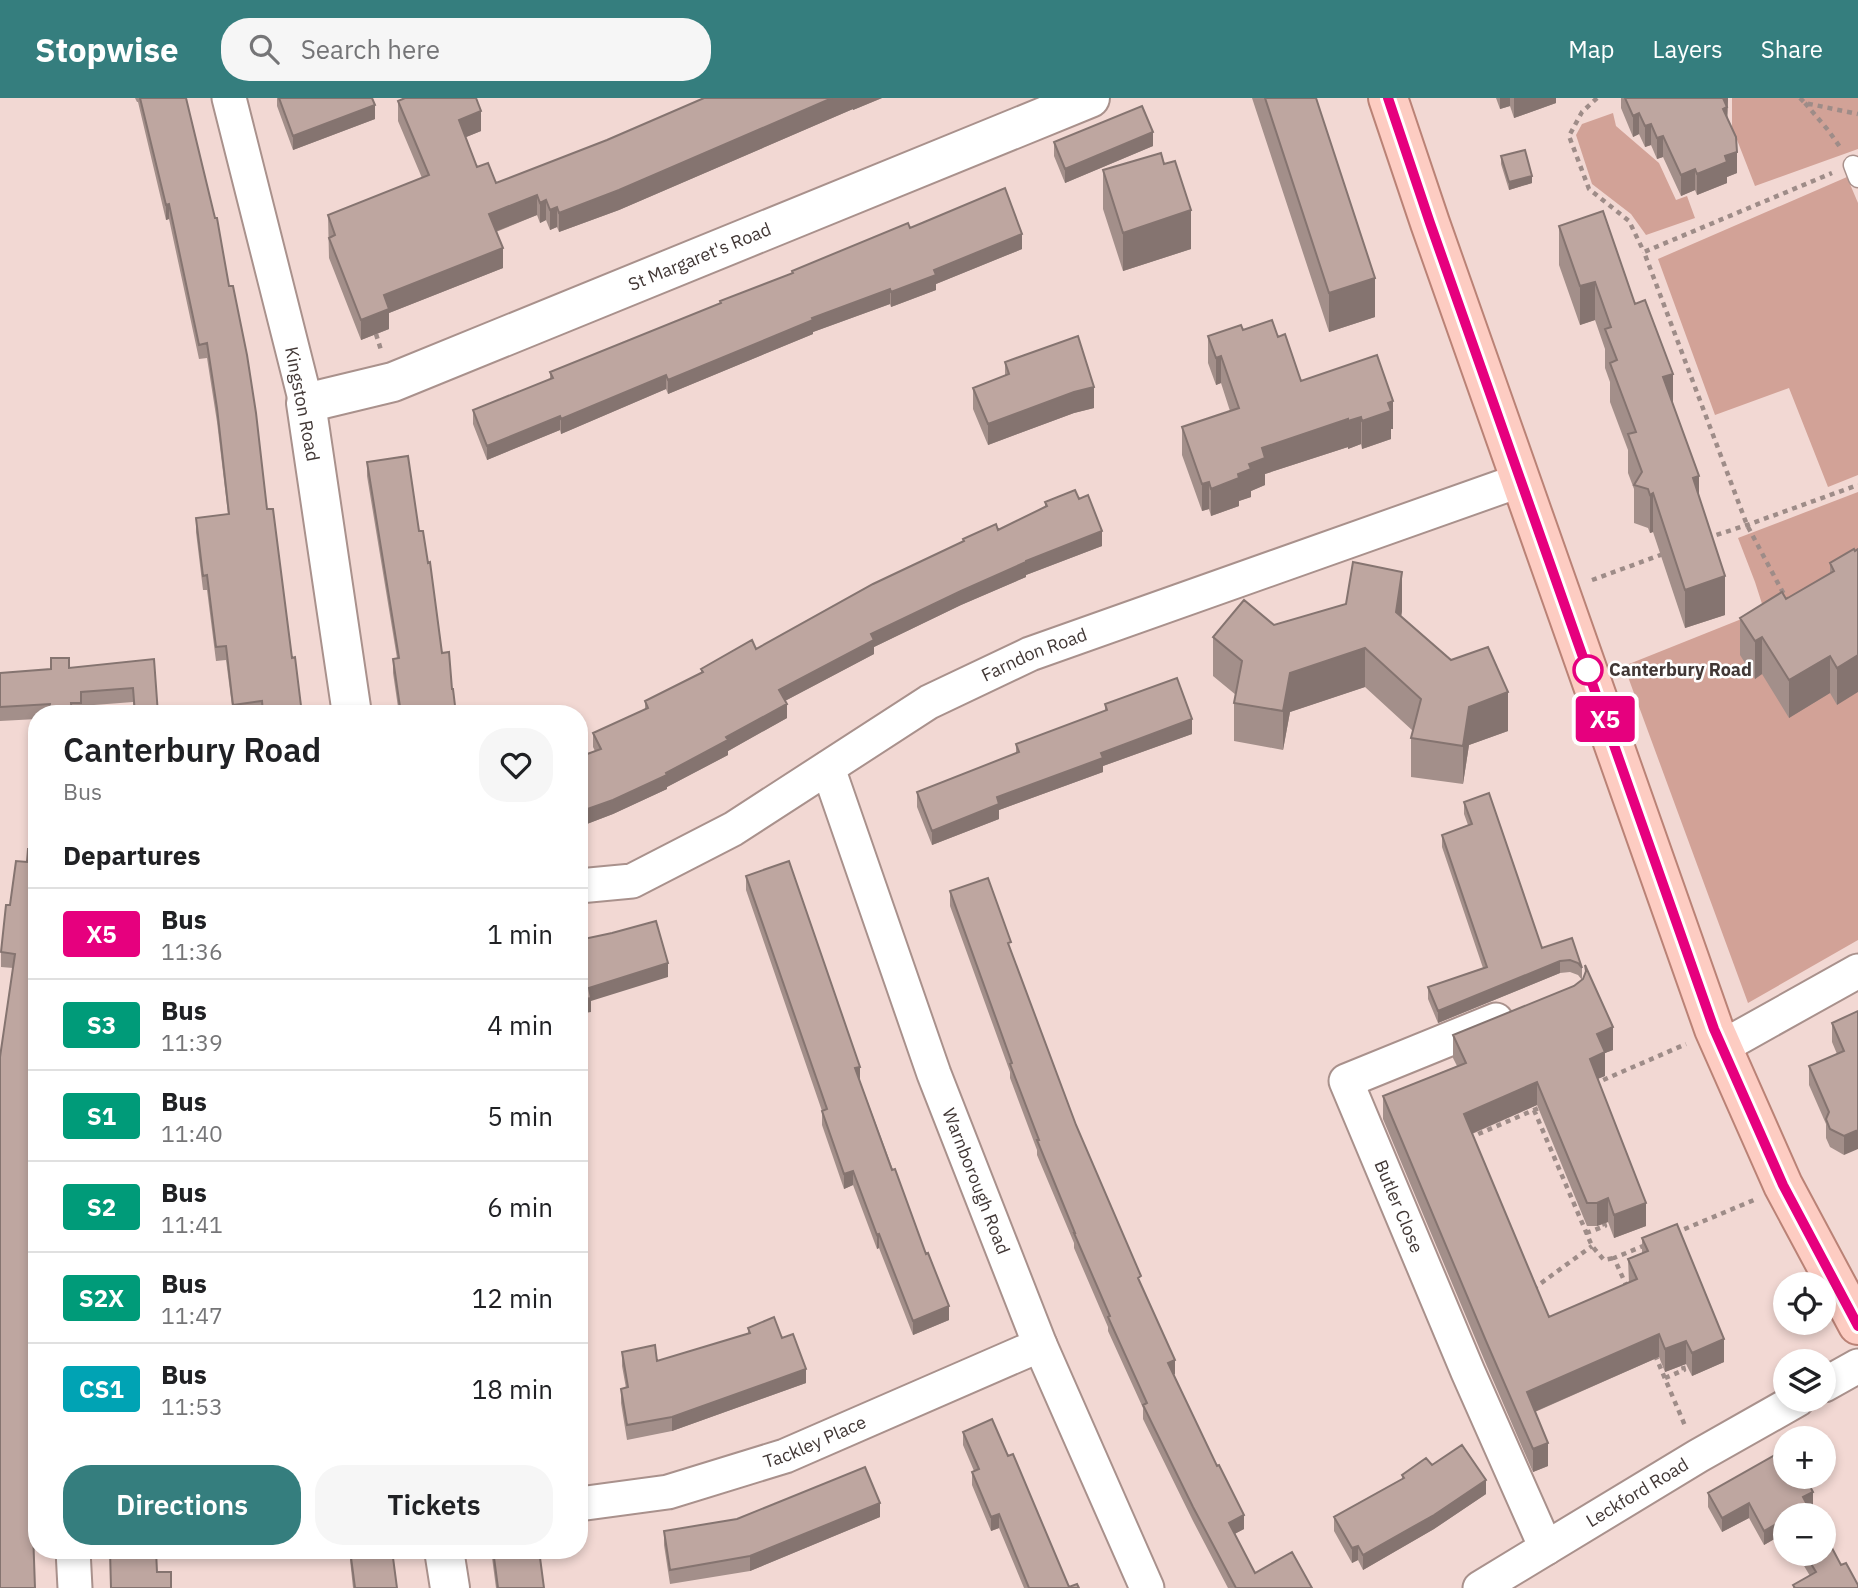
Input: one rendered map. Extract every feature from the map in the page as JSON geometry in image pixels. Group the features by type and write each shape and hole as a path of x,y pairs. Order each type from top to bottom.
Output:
{"main road":[{"path":"1388,98 1714,1029 1783,1185 1858,1325"}],"street":[{"name":"Kingston Road","path":"229,98 306,403 351,705"},
{"name":"St Margaret's Road","path":"306,403 393,382 1090,98"},
{"name":"Farndon Road","path":"588,885 632,881 733,829 929,702 1030,654 1521,480"},
{"name":"Warnborough Road","path":"828,768 934,1074 1040,1345 1147,1588"},
{"path":"1722,1048 1858,971"},
{"name":"Butler Close","path":"1529,1007 1346,1081 1468,1372 1546,1548"},
{"name":"Tackley Place","path":"588,1503 668,1492 785,1456 1040,1345"},
{"path":"1836,1378 1858,1366"},
{"name":"Leckford Road","path":"1479,1588 1776,1412"},
{"path":"73,1559 75,1588"},
{"path":"445,1559 450,1588"}],"path":[{"path":"1597,98 1582,112 1569,136 1589,189 1629,221 1644,252 1747,525 1789,603"},
{"path":"1644,252 1855,171 1828,130 1800,98"},
{"path":"1805,103 1858,114"},
{"path":"1700,540 1858,485"},
{"path":"1580,584 1676,548"},
{"path":"1588,1087 1680,1047"},
{"path":"1605,1069 1609,1078"},
{"path":"1467,1139 1542,1106 1539,1097"},
{"path":"1514,1107 1518,1116"},
{"path":"1534,1110 1592,1246 1604,1259 1614,1258 1651,1243"},
{"path":"1493,1116 1497,1125"},
{"path":"1546,1140 1557,1136"},
{"path":"1555,1160 1565,1156"},
{"path":"1562,1177 1572,1173"},
{"path":"1571,1197 1581,1194"},
{"path":"1675,1233 1748,1203"},
{"path":"1578,1215 1588,1211"},
{"path":"1586,1233 1605,1226 1604,1223"},
{"path":"1536,1298 1531,1288 1592,1246"},
{"path":"1614,1258 1628,1290"},
{"path":"1623,1279 1633,1275"},
{"path":"1652,1348 1685,1426"},
{"path":"1656,1357 1666,1353"},
{"path":"1665,1378 1684,1370 1683,1366"}],"shaded area":[{"path":"1732,98 1858,98 1858,149 1755,186 1732,127"},
{"path":"1613,113 1616,126 1659,163 1676,200 1687,196 1695,218 1646,235 1631,214 1592,184 1576,135 1582,124"},
{"path":"1847,177 1858,203 1858,475 1828,487 1789,388 1715,415 1658,259"},
{"path":"1858,492 1858,940 1748,1003 1624,666 1764,610 1738,538"}],"building":[{"path":"140,98 186,98 217,218 229,286 233,286 247,355 267,509 273,509 292,658 295,657 301,705 262,705 262,701 233,705 226,646 216,647 207,575 203,576 196,518 229,514 207,343 199,345 169,204 166,205"},
{"path":"279,98 372,98 375,105 293,136"},
{"path":"405,98 476,98 481,111 459,120 477,167 488,163 496,183 607,140 704,98 832,98 559,213 557,207 550,210 546,200 540,203 537,195 489,214 503,248 384,295 389,309 361,320 329,238 335,235 328,215 429,175 398,101"},
{"path":"1265,98 1316,98 1375,278 1329,293"},
{"path":"1625,98 1723,98 1727,107 1723,109 1736,137 1737,152 1725,156 1727,162 1697,174 1695,169 1681,175 1663,136 1657,138 1651,124 1645,126 1639,113 1633,116"},
{"path":"1142,106 1153,132 1065,169 1054,142"},
{"path":"1525,150 1532,176 1509,182 1501,156"},
{"path":"1161,153 1164,164 1175,161 1191,210 1123,233 1103,170"},
{"path":"1005,188 1022,234 934,270 936,275 812,318 813,320 668,380 666,375 561,419 560,416 487,446 473,410 553,378 550,372 721,303 720,301 793,273 792,271 908,223 910,228"},
{"path":"1603,211 1635,304 1645,300 1673,374 1663,377 1699,476 1693,478 1725,576 1685,590 1653,493 1650,495 1648,489 1634,485 1642,472 1628,434 1636,432 1610,363 1617,360 1605,329 1611,327 1595,282 1580,286 1559,226"},
{"path":"1272,320 1278,337 1285,334 1301,381 1377,355 1393,401 1388,403 1391,411 1362,421 1361,417 1348,419 1262,448 1265,458 1249,464 1251,469 1238,474 1239,478 1211,489 1209,482 1202,484 1182,427 1239,408 1221,356 1216,358 1208,336 1241,325 1243,330"},
{"path":"1078,336 1094,387 988,424 973,388 1009,374 1005,362"},
{"path":"408,456 419,531 423,531 428,563 430,562 442,653 449,652 455,705 400,705 393,659 399,658 367,462"},
{"path":"1075,490 1079,499 1088,495 1102,531 1026,561 871,634 874,640 779,690 787,704 726,737 728,740 666,773 667,775 588,809 588,754 601,749 593,733 648,708 645,701 703,672 701,669 752,640 756,649 873,584 996,524 998,530 1047,506 1045,502"},
{"path":"1858,549 1858,655 1837,668 1830,656 1789,680 1762,637 1755,641 1740,618 1782,592 1786,599 1834,571 1830,563"},
{"path":"1353,562 1402,572 1396,612 1451,660 1488,647 1508,692 1469,707 1463,746 1411,738 1421,699 1365,648 1290,673 1283,711 1234,703 1242,661 1213,637 1244,600 1274,625 1346,604"},
{"path":"51,658 69,658 69,668 154,659 157,705 134,705 133,688 81,692 81,703 71,705 0,707 0,673 51,669"},
{"path":"1177,678 1192,719 1101,753 1103,758 997,797 999,804 932,831 917,792 1019,752 1016,744 1107,710 1105,704"},
{"path":"1489,793 1542,948 1572,938 1582,968 1570,960 1560,961 1438,1011 1428,987 1487,967 1442,835 1472,824 1464,802"},
{"path":"28,849 28,1559 34,1559 35,1588 0,1588 0,1057 15,954 1,952 6,905 10,905 16,861 27,862"},
{"path":"789,861 860,1067 855,1068 892,1170 895,1169 926,1254 928,1253 949,1306 913,1321 853,1171 844,1174 822,1111 827,1109 746,876"},
{"path":"988,878 1011,942 1008,943 1076,1125 1141,1276 1138,1278 1175,1360 1168,1363 1217,1466 1219,1465 1244,1515 1229,1523 1255,1573 1292,1552 1312,1588 1236,1588 1143,1405 1147,1403 1108,1317 1110,1316 1037,1140 950,891"},
{"path":"656,921 668,963 589,988 591,998 588,998 588,938"},
{"path":"1585,965 1613,1027 1597,1034 1605,1052 1590,1059 1646,1203 1614,1215 1608,1198 1597,1203 1587,1203 1537,1082 1464,1114 1549,1317 1637,1279 1628,1259 1648,1251 1642,1238 1677,1224 1724,1339 1692,1353 1686,1341 1665,1349 1659,1334 1527,1392 1548,1443 1533,1449 1383,1096 1466,1063 1453,1035 1574,986 1583,979"},
{"path":"1858,1011 1858,1130 1844,1136 1830,1129 1826,1119 1829,1112 1809,1066 1844,1051 1832,1023"},
{"path":"774,1317 782,1338 793,1334 806,1369 672,1417 627,1425 621,1389 628,1387 622,1352 655,1345 657,1361 750,1333 748,1328"},
{"path":"992,1419 1008,1456 1013,1454 1069,1587 1077,1584 1079,1588 1029,1588 999,1514 991,1517 972,1472 979,1469 963,1432"},
{"path":"1462,1445 1486,1480 1434,1515 1363,1555 1358,1546 1352,1548 1334,1517 1404,1478 1402,1475 1426,1458 1432,1465"},
{"path":"1773,1456 1773,1489 1811,1489 1813,1492 1803,1497 1806,1503 1773,1503 1773,1526 1764,1531 1749,1503 1722,1518 1708,1493"},
{"path":"865,1467 880,1503 750,1556 670,1570 664,1531 737,1519"},
{"path":"1836,1556 1841,1565 1846,1563 1858,1588 1795,1588 1793,1585 1816,1572 1812,1566 1836,1566"},
{"path":"110,1559 156,1559 157,1572 171,1572 171,1588 111,1588"},
{"path":"351,1559 393,1559 397,1588 355,1588"},
{"path":"494,1559 540,1559 544,1588 498,1588"}],"bus line":[{"name":"X5","path":"1388,98 1714,1029 1783,1185 1858,1326"}],"place":[{"name":"Canterbury Road","path":"1588,670"}]}
